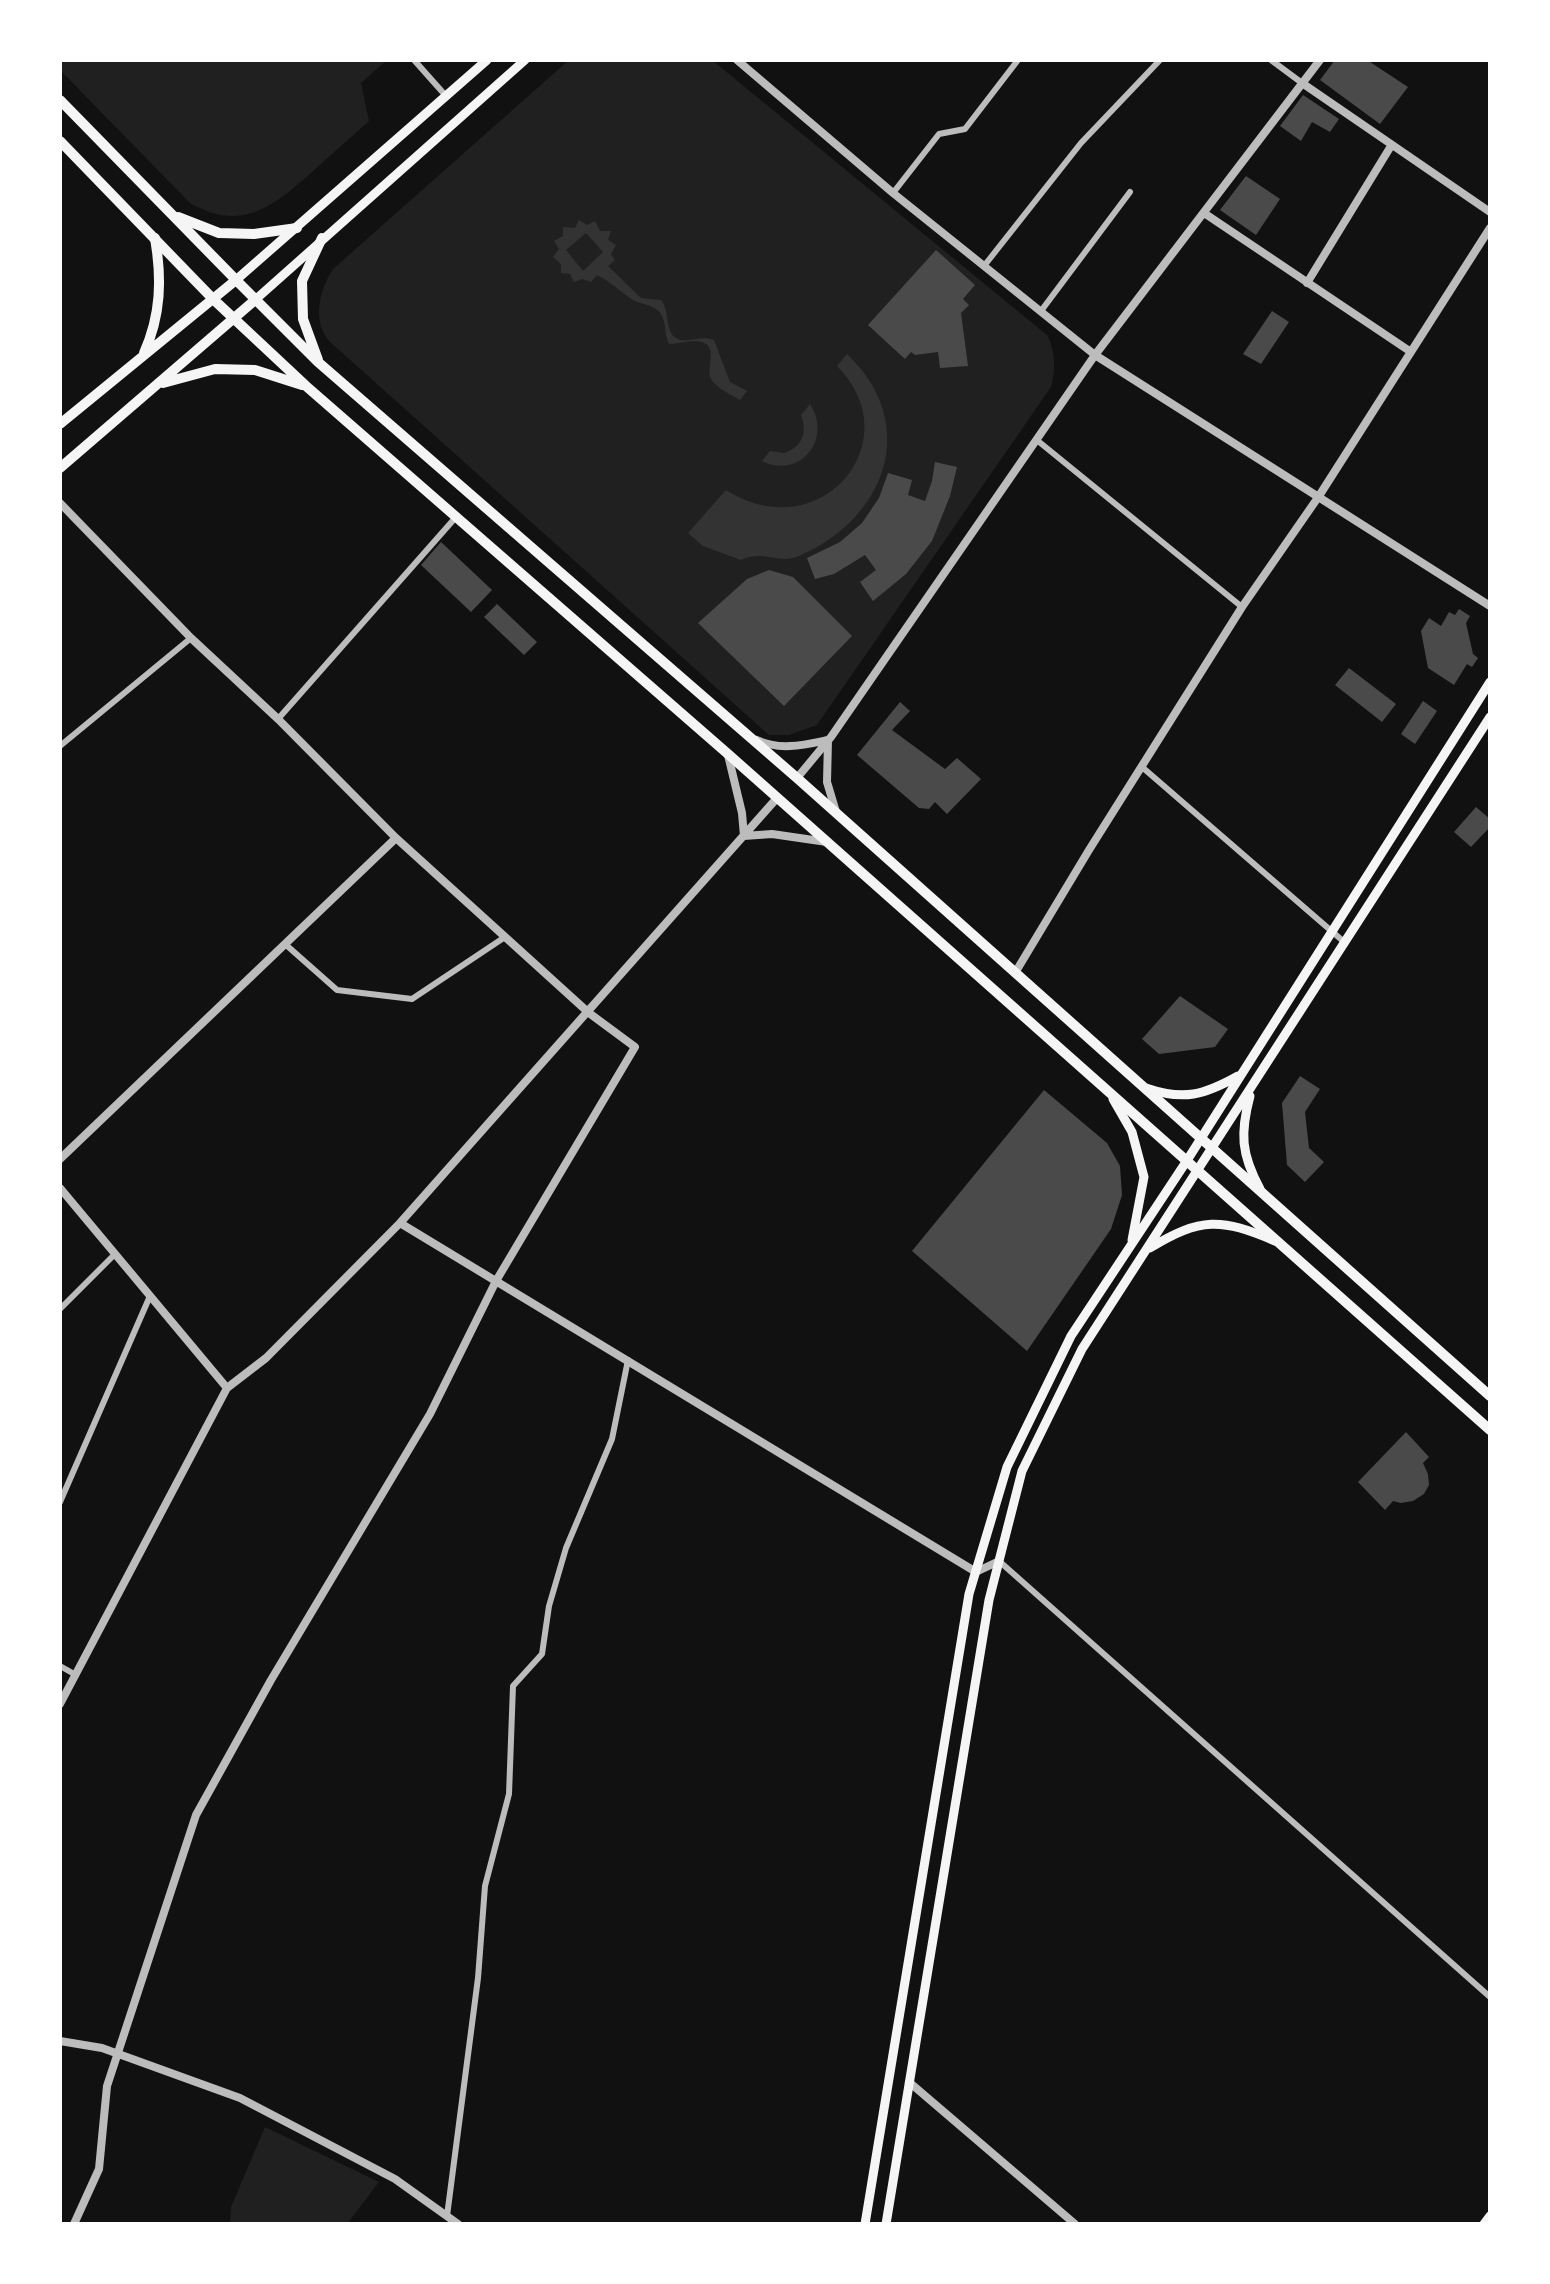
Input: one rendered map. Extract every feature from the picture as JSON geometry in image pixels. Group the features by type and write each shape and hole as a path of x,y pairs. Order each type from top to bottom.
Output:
{"main road":[{"path":"60,424 297,228 487,60"},
{"path":"60,468 161,384 525,60"},
{"path":"60,100 318,362 797,778 1490,1396"},
{"path":"60,141 233,320 306,386 728,754 1113,1099 1490,1430"},
{"path":"175,216 219,233 254,234 297,228"},
{"path":"142,357 154,331 159,304 160,268 155,238"},
{"path":"318,362 303,319 302,281 322,238"},
{"path":"161,384 215,369 255,370 306,386"},
{"path":"865,2224 969,1594 1007,1467 1071,1336 1186,1162 1490,682"},
{"path":"886,2224 989,1600 1022,1471 1082,1349 1490,717"},
{"path":"1142,1086 1169,1095 1191,1095 1215,1089 1241,1074"},
{"path":"1253,1086 1244,1120 1243,1143 1248,1167 1261,1192"},
{"path":"1113,1099 1132,1132 1144,1177 1131,1245"},
{"path":"1148,1250 1172,1234 1200,1225 1226,1223 1275,1241"},
{"path":"1484,2224 1490,2216"}],"street":[{"path":"414,60 446,96"},
{"path":"737,60 893,193 1095,355 1490,606"},
{"path":"893,193 939,134 965,129 1018,60"},
{"path":"984,266 1081,143 1160,60"},
{"path":"1271,60 1490,212"},
{"path":"797,778 828,740 1095,355 1320,60"},
{"path":"1307,283 1391,146"},
{"path":"1041,311 1130,192"},
{"path":"1204,213 1411,352"},
{"path":"1015,973 1242,607 1319,496 1490,228"},
{"path":"1038,441 1242,607"},
{"path":"60,503 191,638 278,719 396,838 589,1013 635,1047 496,1281 430,1414 271,1680 196,1815 107,2086 99,2169 74,2224"},
{"path":"278,719 456,517"},
{"path":"60,746 191,638"},
{"path":"751,738 772,746 828,740"},
{"path":"828,740 827,782 836,813"},
{"path":"728,754 740,799 744,836"},
{"path":"1142,767 1343,941"},
{"path":"60,1704 227,1388 266,1358 400,1223 777,798"},
{"path":"744,836 772,834 827,842"},
{"path":"60,1159 396,838"},
{"path":"285,944 337,990 412,999 505,937"},
{"path":"60,1188 227,1388"},
{"path":"400,1223 976,1572 999,1561 1490,1997"},
{"path":"60,1309 115,1254"},
{"path":"60,1502 150,1296"},
{"path":"447,2216 476,1992 485,1886 509,1794 513,1686 542,1654 549,1606 566,1548 612,1439 628,1360"},
{"path":"60,1666 76,1675"},
{"path":"60,2041 119,2053 240,2098 395,2179 458,2224"},
{"path":"909,2082 1075,2224"}],"shaded area":[{"path":"60,60 387,60 361,83 369,121 270,205 256,212 225,216 190,203 60,70"},
{"path":"569,60 712,60 1048,336 1050,342 1054,367 1051,387 817,725 789,735 769,735 329,341 320,324 321,296 333,269"},
{"path":"579,220 587,225 595,221 600,231 611,231 608,240 616,245 611,254 615,260 608,266 641,298 661,300 669,328 675,337 680,340 714,340 730,382 747,391 740,400 723,390 710,377 711,354 707,345 694,341 669,344 663,318 656,309 633,300 597,275 591,282 582,279 574,282 570,274 561,273 561,264 553,257 559,249 554,241 563,236 563,227 575,228","holes":["586,233 603,252 583,271 566,250"]},
{"path":"847,354 870,381 883,410 887,439 883,467 872,494 854,519 829,540 791,558 757,556 741,560 703,546 688,533 726,490 761,505 794,506 822,497 845,479 860,454 865,425 858,395 837,366"},
{"path":"810,404 818,430 809,453 789,465 762,461 770,451 784,453 799,443 804,428 801,415"},
{"path":"265,2127 379,2182 347,2224 230,2224 231,2207"}],"building":[{"path":"1335,60 1367,60 1408,87 1380,124 1320,80"},
{"path":"1303,95 1339,119 1330,132 1312,122 1301,141 1280,126"},
{"path":"1246,176 1280,199 1256,235 1220,210"},
{"path":"936,250 975,285 963,299 969,305 961,313 968,366 940,368 938,352 915,355 911,352 905,359 868,325"},
{"path":"1272,311 1289,322 1261,364 1243,354"},
{"path":"935,462 957,467 950,496 932,541 906,574 873,601 860,582 876,570 865,555 834,574 815,579 807,558 840,542 862,523 879,498 888,473 912,480 908,495 925,501"},
{"path":"441,542 492,590 471,612 421,565"},
{"path":"769,570 793,577 852,636 784,706 698,623 747,579"},
{"path":"497,604 537,642 524,655 484,617"},
{"path":"1459,609 1470,616 1466,623 1473,654 1478,658 1472,667 1467,664 1454,685 1428,668 1421,631 1429,618 1441,626 1449,612 1455,615"},
{"path":"1349,668 1396,704 1382,722 1335,685"},
{"path":"1423,701 1437,711 1415,744 1401,734"},
{"path":"900,702 910,711 892,730 945,769 957,758 981,779 947,814 935,802 929,809 919,808 857,755"},
{"path":"1476,807 1490,819 1490,827 1471,847 1454,832"},
{"path":"1180,996 1228,1029 1215,1047 1159,1054 1142,1039"},
{"path":"1300,1076 1320,1089 1305,1112 1309,1148 1324,1162 1305,1182 1287,1165 1282,1103"},
{"path":"1044,1090 1107,1143 1120,1166 1122,1195 1111,1229 1027,1351 912,1251"},
{"path":"1406,1432 1429,1457 1423,1463 1429,1485 1424,1494 1413,1501 1393,1501 1385,1510 1358,1482"}]}
